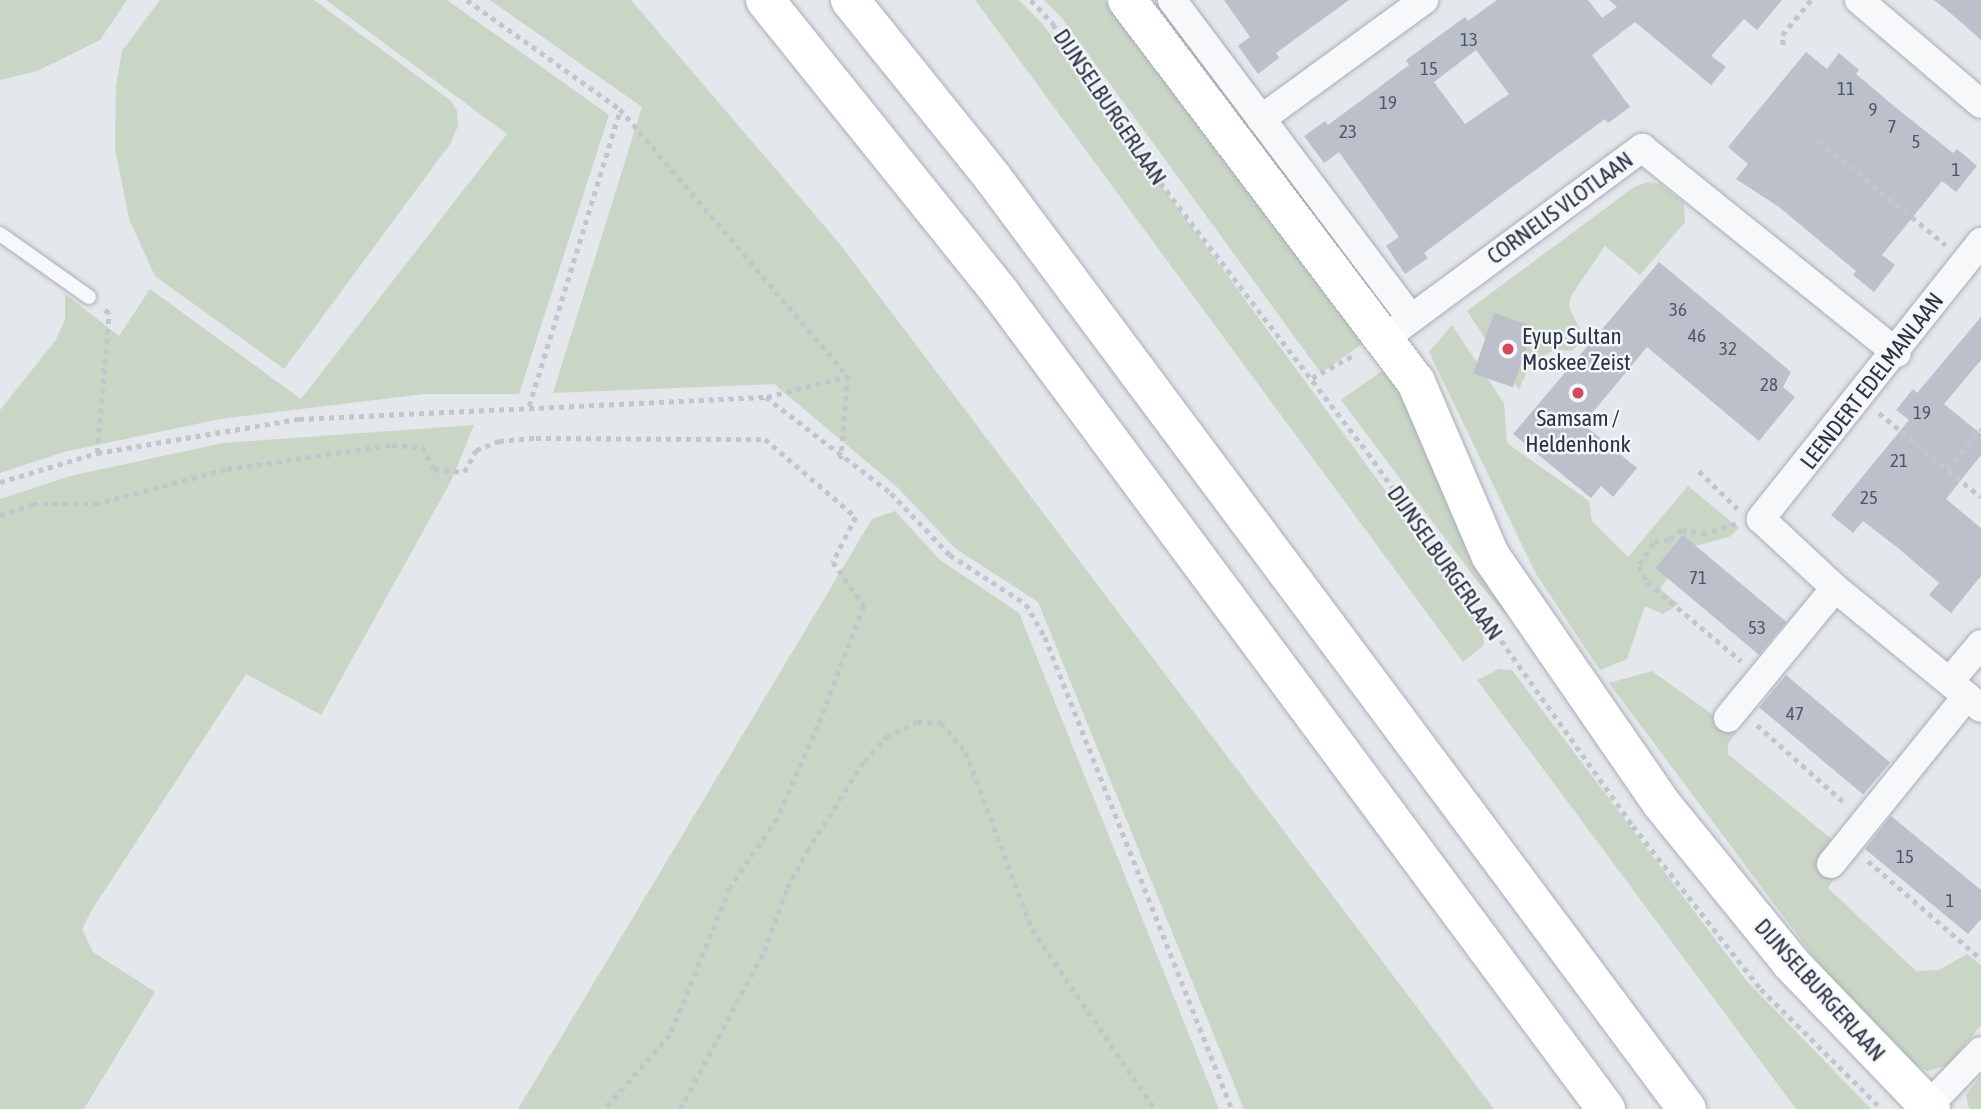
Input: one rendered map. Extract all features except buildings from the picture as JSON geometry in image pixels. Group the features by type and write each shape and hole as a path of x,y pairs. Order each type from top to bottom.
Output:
{"main road":[{"path":"765,0 1001,294 1606,1109"},
{"path":"850,0 993,178 1687,1109"},
{"name":"DIJNSELBURGERLAAN","path":"1127,0 1398,328 1416,382 1490,555 1661,803 1790,962 1930,1107"}],"street":[{"name":"DIJNSELBURGERLAAN","path":"1172,0 1261,119 1398,328"},
{"path":"1261,119 1424,0"},
{"path":"1859,0 1981,103"},
{"name":"CORNELIS VLOTLAAN","path":"1398,328 1642,148 1897,352"},
{"name":"LEENDERT EDELMANLAAN","path":"1761,519 1897,352 1974,251"},
{"path":"1761,519 1835,587 1966,695"},
{"path":"1732,712 1835,587"},
{"path":"1839,854 1966,695 1981,644"},
{"path":"1930,1107 1981,1051"}],"lane":[{"path":"0,234 89,297"}],"path":[{"path":"467,0 620,109 848,376 841,459"},
{"name":"DIJNSELBURGERLAAN","path":"1031,0 1053,23 1124,135 1312,378 1650,848 1761,989 1882,1109"},
{"path":"1783,45 1782,35 1811,0"},
{"path":"530,406 620,109"},
{"path":"1819,141 1974,251"},
{"path":"89,297 109,313 97,453"},
{"path":"1312,378 1398,328"},
{"path":"0,482 97,453 299,419 530,406 766,397 848,376"},
{"path":"766,397 841,459 891,493 950,555 1026,604 1045,637 1232,1109"},
{"path":"1860,398 1981,497"},
{"path":"1947,470 1981,430"},
{"path":"0,515 33,505 95,504 227,469 393,445 422,447 434,469 464,472 476,450 499,441 536,438 765,439 856,517 833,562 864,606 818,726 776,819 730,888 670,1035 605,1109"},
{"path":"1699,471 1741,512 1761,519"},
{"path":"1760,677 1647,582 1639,566 1653,543 1669,540 1682,530 1706,534 1761,519"},
{"path":"1732,712 1866,822"},
{"path":"680,1109 764,951 787,888 807,850 864,761 886,737 917,722 941,723 966,751 1032,929 1155,1109"},
{"path":"1839,854 1981,959"}],"green space":[{"path":"0,0 127,0 100,40 37,71 0,80"},
{"path":"160,0 314,0 450,100 457,111 458,126 450,144 284,369 155,276 129,219 115,148 116,85 122,51"},
{"path":"326,0 447,0 609,115 519,394 424,394 220,419 64,452 0,473 0,410 55,341 65,320 65,294 119,336 150,289 301,399 507,134"},
{"path":"490,0 631,0 839,243 1494,1109 1244,1109 1038,602 956,549 898,488 774,384 553,393 642,107"},
{"path":"975,0 1019,0 1042,23 1468,603 1483,628 1484,645 1463,662"},
{"path":"1044,0 1104,0 1157,60 1372,337 1321,373 1061,17"},
{"path":"1648,182 1660,184 1684,203 1685,222 1640,275 1605,246 1571,296 1569,307 1584,338 1572,351 1555,350 1531,362 1519,390 1467,311 1634,187"},
{"path":"1452,325 1504,403 1507,443 1589,501 1592,521 1628,557 1688,486 1739,528 1729,537 1691,547 1660,589 1679,604 1663,614 1645,606 1627,659 1600,670 1536,574 1429,352"},
{"path":"1392,364 1537,639 1506,615 1478,582 1341,400"},
{"path":"474,425 451,481 321,715 246,674 93,908 82,929 93,952 155,992 84,1109 0,1109 0,499 70,476 223,443"},
{"path":"895,511 940,560 1019,613 1219,1109 518,1109 872,519"},
{"path":"1499,669 1512,670 1746,980 1871,1109 1796,1109 1477,680"},
{"path":"1652,671 1737,732 1728,744 1728,754 1835,842 1841,868 1828,888 1916,971 1939,970 1967,954 1981,965 1981,1025 1948,1065 1927,1071 1918,1066 1852,1008 1609,683"},
{"path":"1981,1075 1981,1109 1969,1109 1966,1095"}],"place":[{"name":"Eyup Sultan Moskee Zeist","path":"1508,349"},
{"name":"Samsam / Heldenhonk","path":"1578,393"}]}
